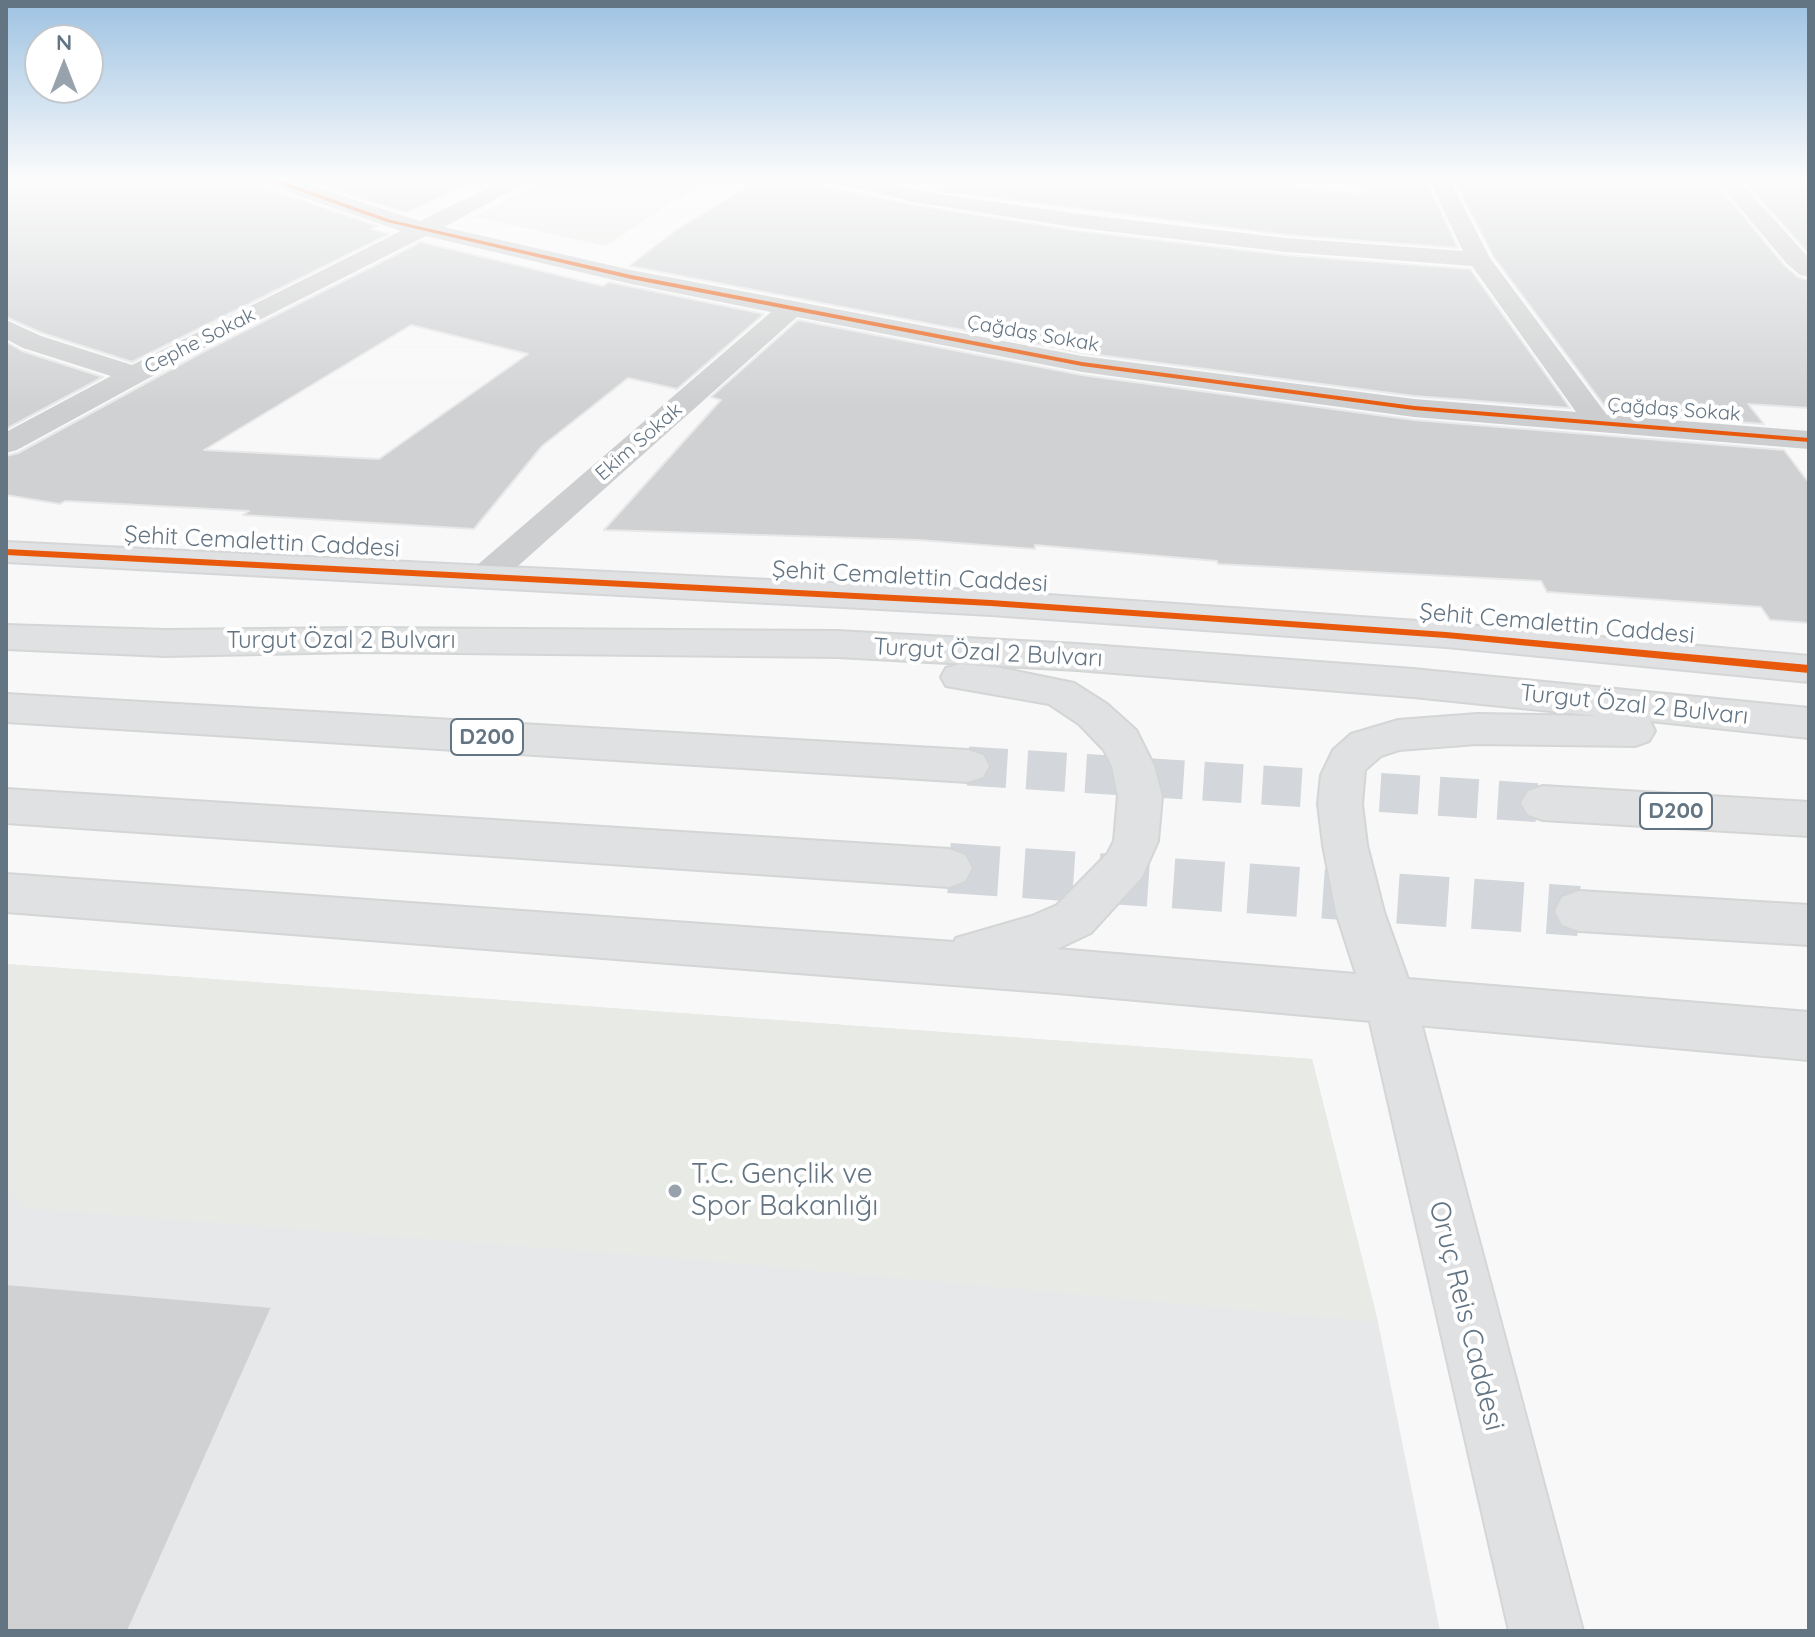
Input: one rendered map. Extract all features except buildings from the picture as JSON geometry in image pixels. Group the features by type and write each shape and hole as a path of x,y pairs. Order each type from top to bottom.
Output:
{"main road":[{"name":"Şehit Cemalettin Caddesi","path":"6,552 991,603 1430,634 1809,669"},
{"name":"Turgut Özal 2 Bulvarı","path":"6,637 877,670 1009,683 1060,693 1093,714 1121,741 1133,766 1140,796 1136,841 1126,864 1074,919 1045,933 995,949 915,961"},
{"name":"Turgut Özal 2 Bulvarı","path":"165,643 389,640 837,644 1077,657 1413,683 1809,723"},
{"name":"D200","path":"6,708 968,766"},
{"name":"Oruç Reis Caddesi","path":"1546,1631 1390,1000 1350,877 1340,804 1342,775 1348,761 1366,745 1398,735 1477,729 1809,737"},
{"name":"D200","path":"1543,803 1809,819"},
{"path":"6,806 949,868"},
{"name":"Turgut Özal 2 Bulvarı","path":"6,893 915,961 1809,1036"},
{"path":"1579,911 1809,925"}],"street":[{"name":"Cephe Sokak","path":"6,444 134,374 377,254"},
{"name":"Çağdaş Sokak","path":"532,254 790,309 1082,364 1414,408 1809,440"},
{"path":"1415,254 1479,259"},
{"path":"1477,254 1599,424"},
{"path":"1791,254 1809,270"},
{"name":"Ekim Sokak","path":"487,575 790,309"},
{"path":"6,328 32,342 134,374"}],"shaded area":[{"name":"T.C. Gençlik ve Spor Bakanlığı","path":"6,964 1312,1059 1378,1322 1440,1631 6,1631"},
{"path":"6,964 1312,1059 1378,1322 715,1261 26,1208 6,1190"}],"tunnel":[{"path":"968,766 1543,803"},
{"path":"949,868 1579,911"}],"cycle path":[{"path":"533,254 631,277 1082,364 1414,408 1809,440"},
{"path":"6,552 991,603 1446,635 1809,669"}],"place":[{"name":"T.C. Gençlik ve Spor Bakanlığı","path":"675,1191"}]}
